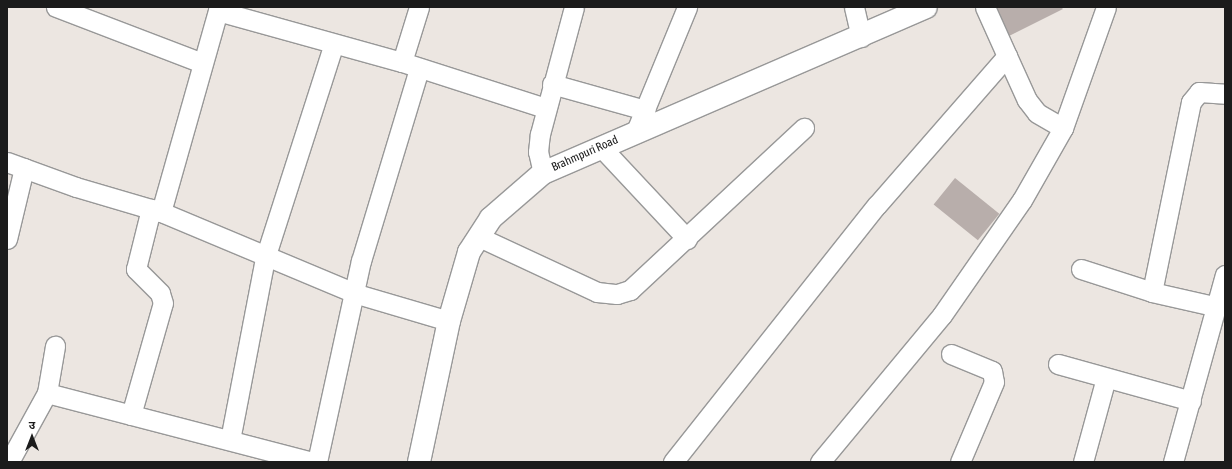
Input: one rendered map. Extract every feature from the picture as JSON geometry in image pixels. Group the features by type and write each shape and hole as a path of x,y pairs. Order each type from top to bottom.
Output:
{"street":[{"path":"317,462 357,294 362,261 411,66 419,7"},
{"path":"543,173 538,152 545,108 574,7"},
{"path":"636,131 687,7"},
{"path":"854,7 861,37"},
{"name":"Brahmpuri Road","path":"418,462 449,321 469,252 491,218 543,173 636,131 861,37 925,7"},
{"path":"984,7 1027,100 1037,113 1063,128"},
{"path":"820,462 942,315 1022,200 1063,128 1106,7"},
{"path":"64,8 203,63"},
{"path":"131,415 163,303 160,293 136,269 203,63 218,9 333,46 411,66 545,108"},
{"path":"230,440 265,258 333,46"},
{"path":"673,462 877,205 1007,56"},
{"path":"552,84 645,110"},
{"path":"1152,292 1191,102 1199,92 1225,94"},
{"path":"479,237 597,292 616,294 647,278 804,128"},
{"path":"601,147 687,239"},
{"path":"7,239 16,165 156,211 265,258 357,294 449,321"},
{"path":"1081,269 1152,292 1218,307"},
{"path":"1173,462 1218,307 1225,275"},
{"path":"9,462 47,393 55,346"},
{"path":"951,354 992,371 994,382 960,462"},
{"path":"1058,364 1191,402"},
{"path":"1083,462 1106,378"},
{"path":"47,393 312,462"}],"building":[{"path":"994,7 1061,7 1063,9 1009,36"},
{"path":"955,178 999,214 978,240 934,204"}]}
